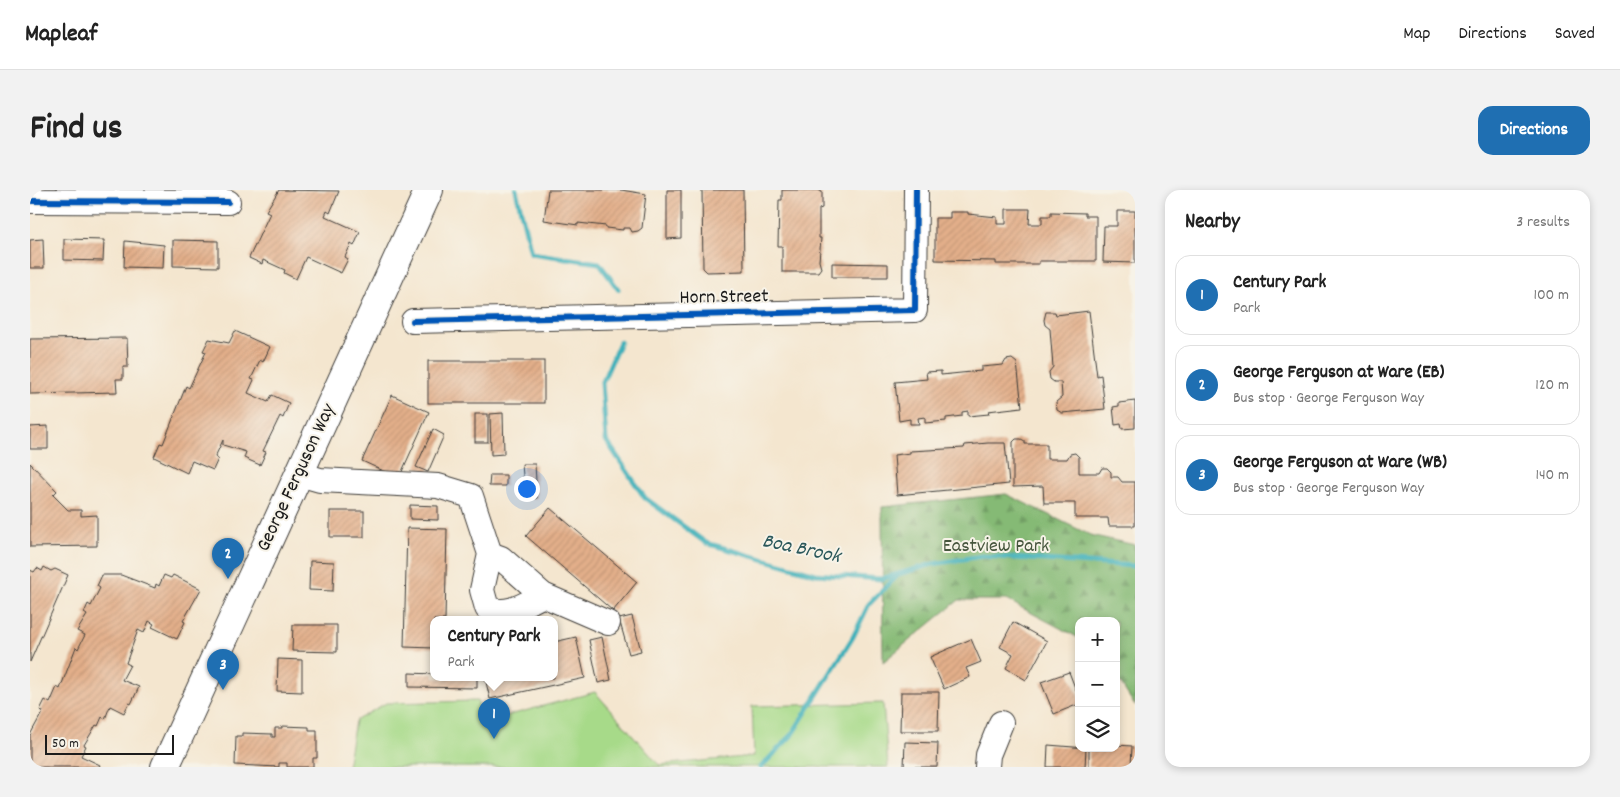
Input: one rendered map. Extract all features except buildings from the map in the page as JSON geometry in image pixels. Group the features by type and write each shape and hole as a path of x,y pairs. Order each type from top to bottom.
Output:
{"main road":[{"name":"George Ferguson Way","path":"165,767 428,190"}],"street":[{"name":"Horn Street","path":"414,321 915,310 916,190"},
{"path":"30,201 85,195 228,202"},
{"path":"299,474 320,480 438,486 472,496 490,554 482,590 487,608 497,613 507,612 544,595"},
{"path":"490,554 501,558 544,595 608,623"},
{"path":"987,767 988,755 1001,723"}],"green space":[{"name":"Eastview Park","path":"1006,494 1090,535 1135,545 1135,706 1120,682 1120,617 1075,617 1075,636 1007,600 959,600 883,662 882,507"},
{"path":"595,692 659,765 754,756 752,706 883,703 888,767 347,767 355,721 386,703 477,701 484,722"}],"waterway":[{"name":"Boa Brook","path":"516,190 531,253 599,263 618,289"},
{"name":"Boa Brook","path":"620,342 602,383 606,440 645,498 706,543 816,574 881,579 933,564 982,556 1135,566"},
{"path":"761,767 791,736 853,637 869,604 899,574"}],"cycle path":[{"path":"413,321 915,310 916,190"},
{"path":"30,201 228,202"}],"place":[{"name":"George Ferguson at Ware (EB)","path":"228,579"},
{"name":"George Ferguson at Ware (WB)","path":"223,690"},
{"name":"Century Park","path":"494,739"}]}
